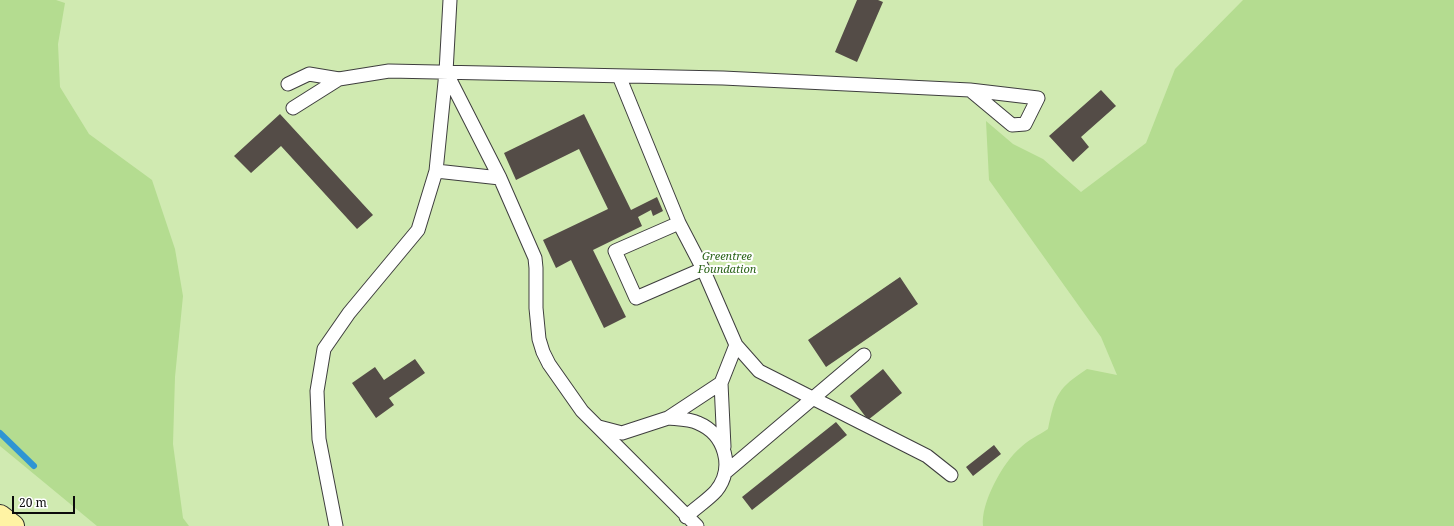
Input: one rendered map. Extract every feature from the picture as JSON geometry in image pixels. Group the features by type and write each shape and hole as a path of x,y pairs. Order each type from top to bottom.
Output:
{"main road":[{"path":"0,516 13,526"}],"lane":[{"path":"336,526 319,439 317,391 324,349 349,313 418,230 436,171 446,72 450,0"},
{"path":"288,84 309,74 339,79 389,71 446,72 724,78 970,90 1038,98 1025,124 1012,125 970,90"},
{"path":"446,72 500,178 535,258 536,308 543,352 570,396 597,426 686,517 697,526"},
{"path":"619,76 679,223 703,269 736,345 759,371 927,456 951,474"},
{"path":"293,108 339,79"},
{"path":"436,171 500,178"},
{"path":"679,223 615,251 636,298 703,269"},
{"path":"727,471 724,450 720,383 736,345"},
{"path":"686,517 716,490 727,471 864,355"},
{"path":"597,426 622,433 668,418 720,383"},
{"path":"668,418 697,422 713,431 724,450"}],"green space":[{"name":"Greentree Foundation","path":"0,0 1454,0 1454,526 8,526 0,520"},
{"path":"0,0 56,0 65,3 58,44 60,87 89,134 152,180 175,249 183,296 175,377 173,444 183,518 189,526 97,526 0,446"},
{"path":"1243,0 1454,0 1454,526 983,526 985,506 1000,473 1013,454 1030,440 1048,429 1056,400 1064,387 1087,369 1117,375 1101,337 989,180 986,121 1013,144 1043,159 1081,192 1146,143 1175,69"}],"building":[{"path":"857,0 878,0 883,2 857,62 835,52"},
{"path":"1101,90 1116,106 1081,137 1089,147 1073,162 1049,136"},
{"path":"280,114 373,215 357,229 281,146 251,173 234,156"},
{"path":"584,114 631,210 657,197 663,211 653,216 651,210 638,217 642,226 593,250 626,317 604,328 571,260 556,268 543,240 608,209 579,149 516,180 504,153"},
{"path":"900,277 918,304 826,367 808,340"},
{"path":"415,359 425,373 389,398 394,405 376,418 352,383 375,367 384,380"},
{"path":"883,369 902,393 868,420 850,396"},
{"path":"836,422 847,435 752,510 742,497"},
{"path":"994,445 1001,454 973,476 966,467"}],"waterway":[{"path":"0,433 34,466"}]}
